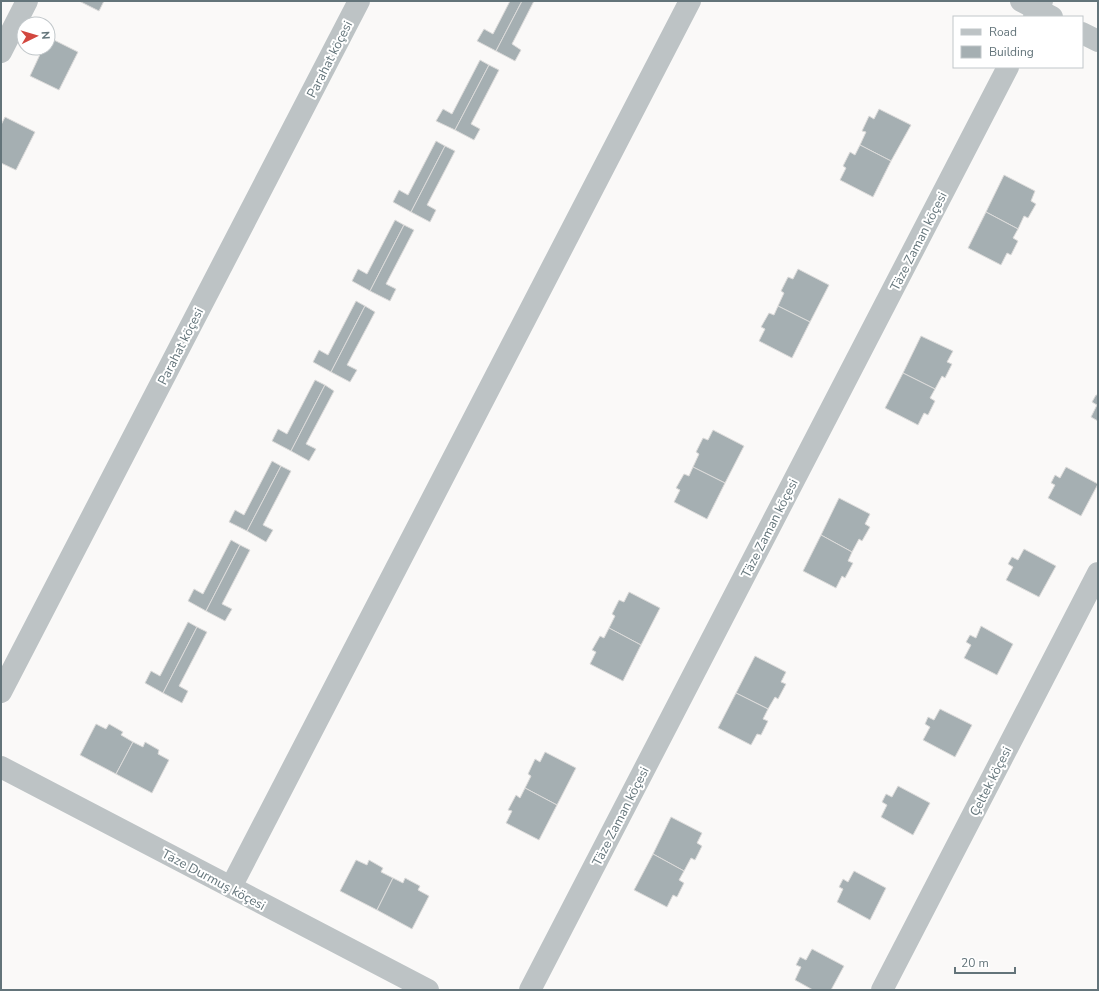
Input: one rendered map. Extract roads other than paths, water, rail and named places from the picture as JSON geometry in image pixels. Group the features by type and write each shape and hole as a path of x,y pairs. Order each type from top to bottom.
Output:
{"street":[{"path":"1,52 27,1"},
{"name":"Parahat köçesi","path":"1,692 359,1"},
{"path":"231,887 690,1"},
{"path":"1083,34 1098,41"},
{"name":"Täze Zaman köçesi","path":"530,990 1007,68"},
{"name":"Çeltek köçesi","path":"882,990 1098,573"},
{"name":"Täze Durmuş köçesi","path":"1,767 428,990"}]}
